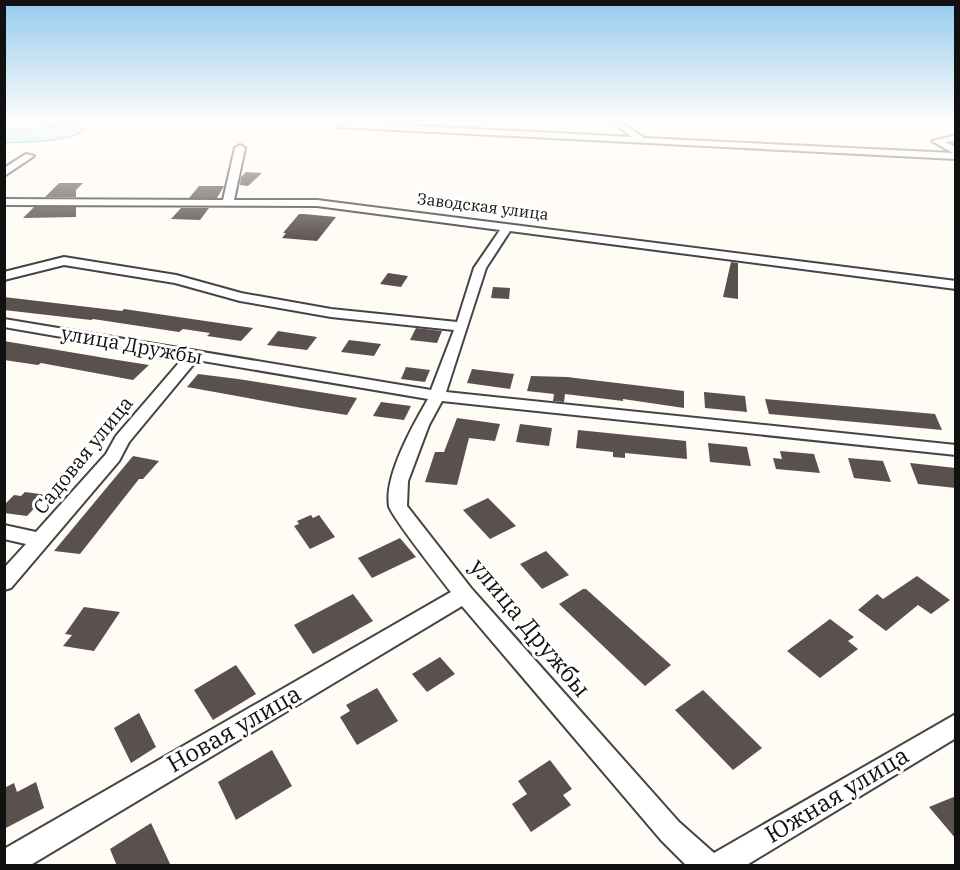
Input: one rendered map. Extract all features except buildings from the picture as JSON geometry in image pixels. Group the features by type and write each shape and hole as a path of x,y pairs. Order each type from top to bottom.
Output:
{"street":[{"path":"4,173 19,163"},
{"path":"228,202 237,163"},
{"name":"Заводская улица","path":"4,202 317,203 508,225 956,285"},
{"name":"улица Дружбы","path":"508,225 480,268 437,396 421,425 399,481 398,507 464,594 670,831 708,866"},
{"path":"4,276 64,261 176,279 240,297 331,313 462,327"},
{"name":"улица Дружбы","path":"4,323 437,396 956,450"},
{"name":"Садовая улица","path":"4,582 113,457 122,440 193,355"},
{"path":"4,532 40,540"},
{"name":"Новая улица","path":"4,865 464,594"},
{"name":"Южная улица","path":"718,866 956,725"}]}
